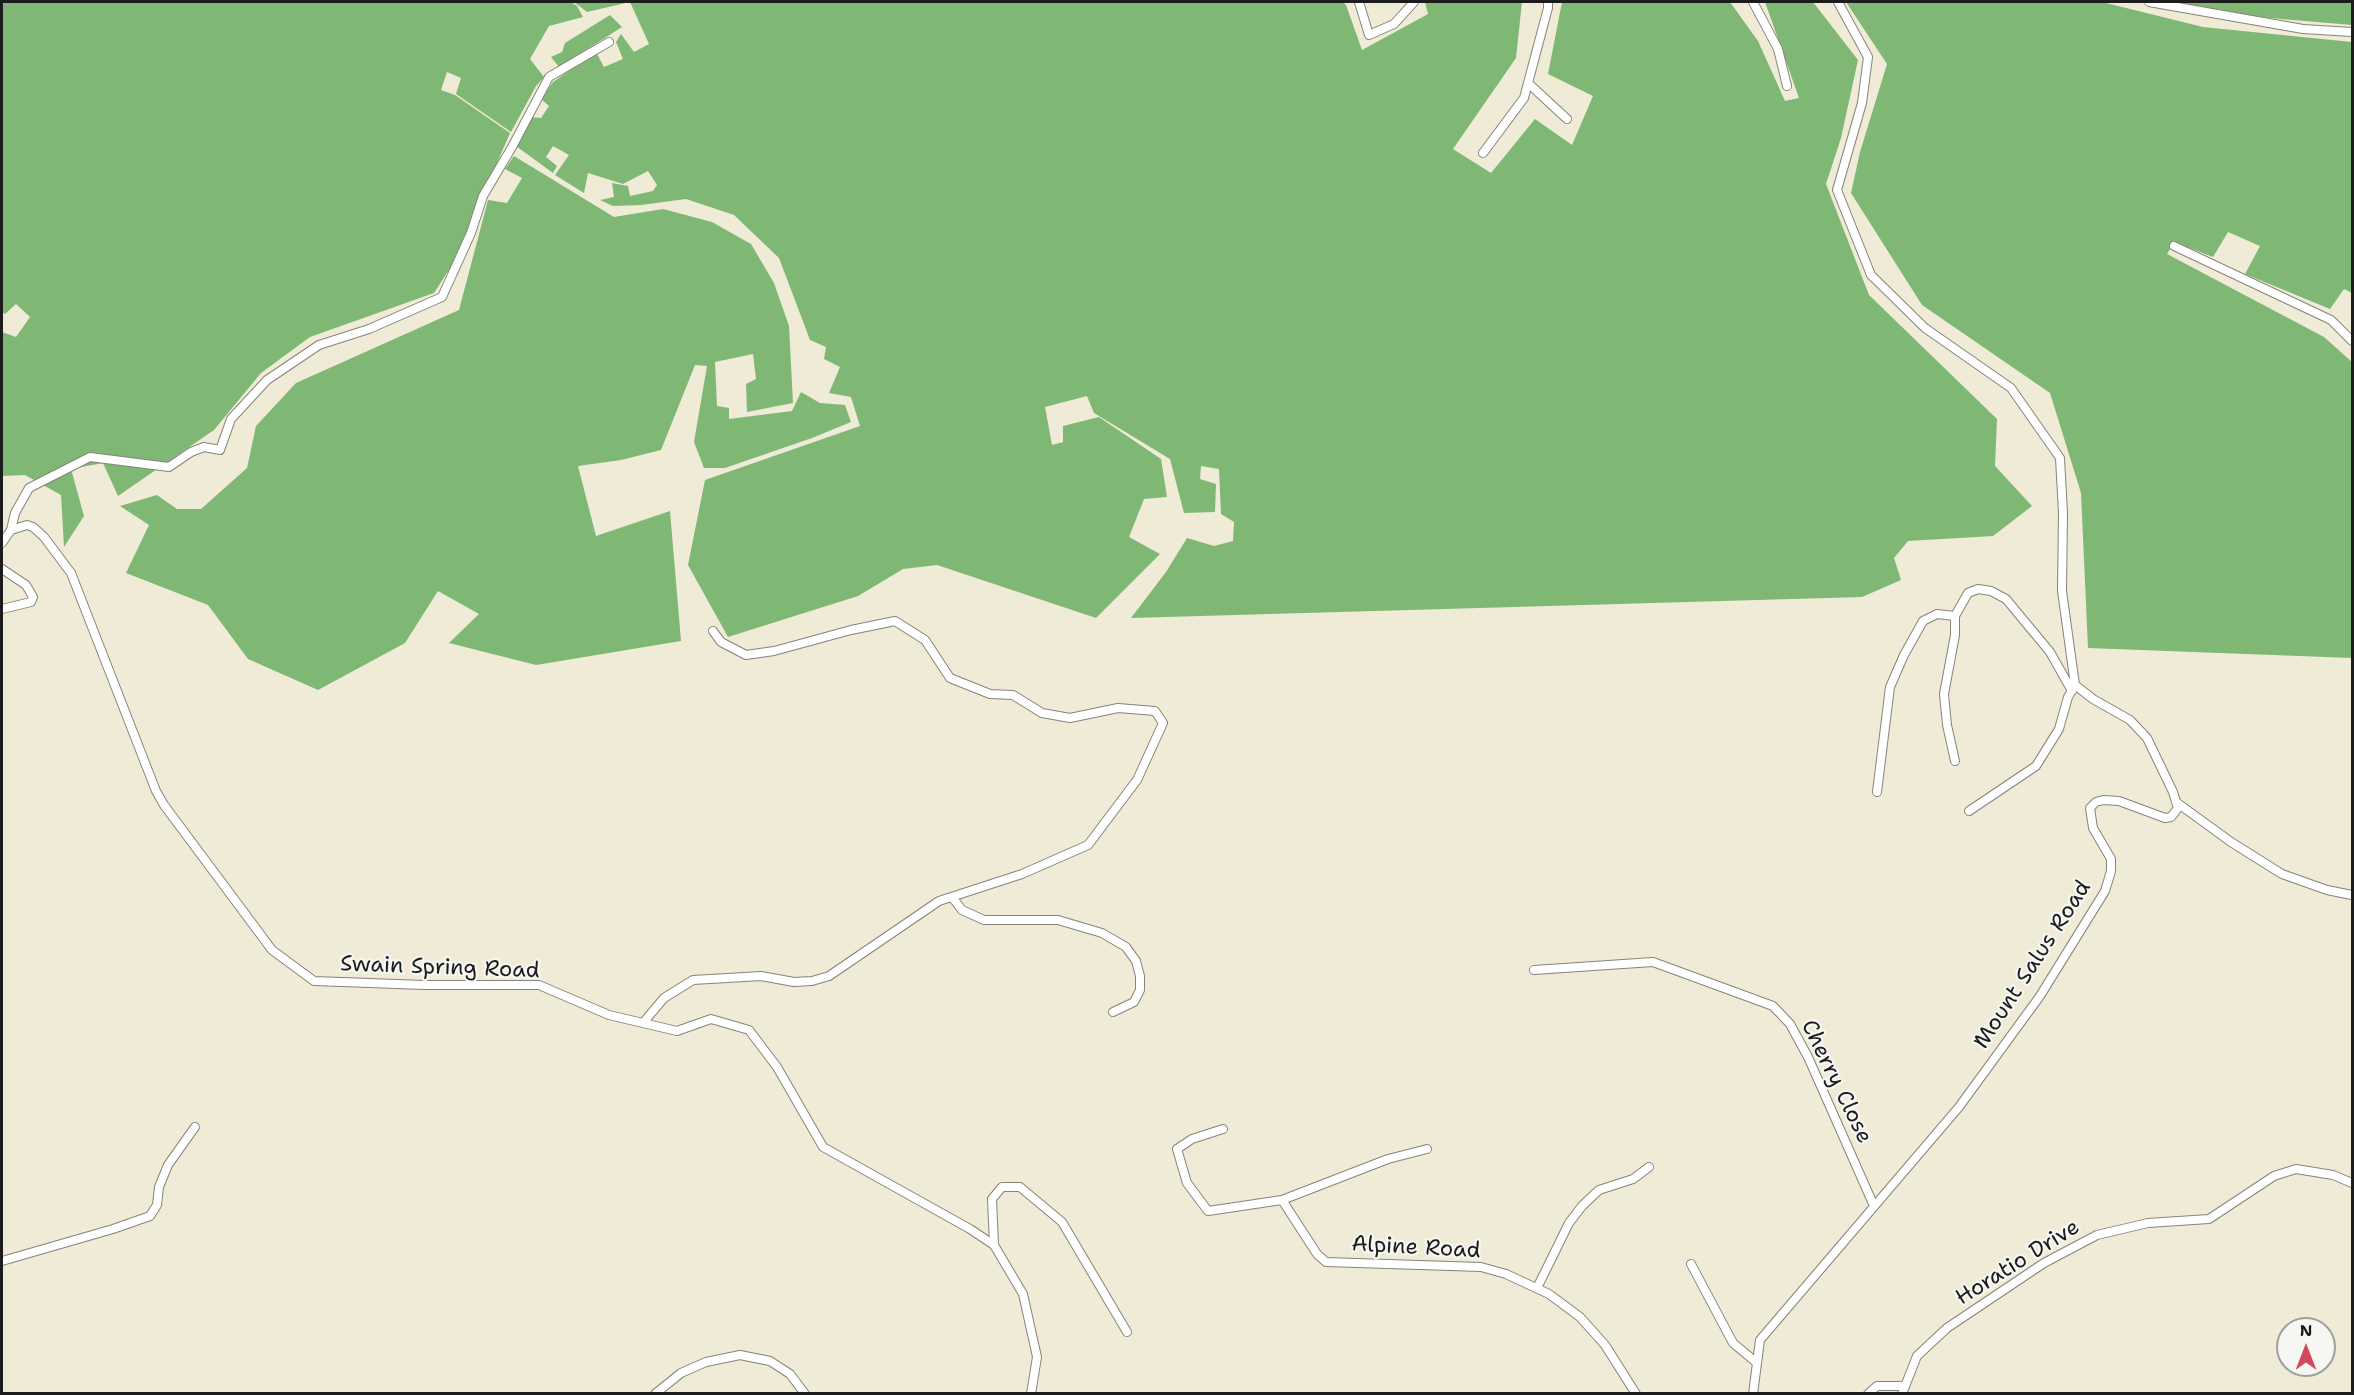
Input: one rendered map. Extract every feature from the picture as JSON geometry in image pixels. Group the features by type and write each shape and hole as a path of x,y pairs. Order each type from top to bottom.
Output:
{"street":[{"path":"1359,2 1369,35 1394,24 1414,2"},
{"path":"1483,153 1524,98 1548,2"},
{"path":"1753,2 1778,49 1787,86"},
{"path":"1838,2 1868,57 1862,103 1837,190 1872,275 1925,328 2011,388 2060,458 2063,513 2062,591 2074,688 2059,729 2036,766 1969,811"},
{"path":"2149,2 2303,29 2352,32"},
{"path":"2,543 11,530 15,513 29,488 90,457 169,467 191,452 204,447 220,450 231,419 267,380 319,345 369,329 442,297 471,233 483,196 549,77 609,42"},
{"path":"1528,83 1567,119"},
{"path":"2174,246 2331,320 2352,341"},
{"name":"Swain Spring Road","path":"11,530 27,525 37,529 71,573 156,791 272,950 314,981 424,986 538,986 609,1015 677,1031 711,1019 749,1030 777,1067 823,1147 970,1229 994,1245 1023,1294 1037,1357 1031,1394"},
{"path":"2,569 30,588 33,597 31,602 2,609"},
{"path":"1955,761 1947,725 1944,694 1955,636 1955,616 1968,593 1978,589 1991,591 2006,600 2050,652 2074,688 2130,720 2146,738 2176,802 2231,842 2282,874 2327,890 2352,895"},
{"path":"1877,792 1890,687 1904,654 1923,621 1937,614 1955,616"},
{"path":"643,1023 664,998 693,980 761,976 803,981 829,976 939,901 1022,874 1088,845 1137,780 1163,723 1155,711 1118,708 1070,718 1042,713 1013,695 990,694 950,678 925,639 895,621 851,630 774,651 746,654 721,642 713,631"},
{"name":"Mount Salus Road","path":"1753,1394 1760,1340 1959,1107 2040,996 2105,891 2111,871 2111,859 2093,828 2090,808 2096,802 2103,800 2119,801 2165,818 2175,813 2178,808 2176,802"},
{"path":"952,897 962,910 984,920 1058,920 1102,933 1126,947 1136,961 1140,976 1140,990 1134,1002 1113,1012"},
{"name":"Cherry Close","path":"1534,970 1653,962 1773,1006 1790,1024 1808,1057 1874,1206"},
{"path":"2,1261 150,1216 157,1205 159,1187 168,1165 195,1127"},
{"path":"1223,1129 1192,1139 1177,1149 1187,1183 1209,1211 1282,1200 1388,1159 1427,1149"},
{"path":"1537,1288 1569,1223 1582,1206 1599,1190 1633,1179 1649,1167"},
{"name":"Horatio Drive","path":"1902,1390 1917,1356 1947,1328 2044,1263 2097,1236 2148,1222 2209,1219 2274,1176 2296,1169 2333,1175 2352,1184"},
{"path":"994,1245 992,1199 1002,1187 1020,1187 1062,1222 1127,1332"},
{"name":"Alpine Road","path":"1282,1200 1317,1254 1326,1262 1481,1267 1506,1274 1549,1294 1580,1317 1605,1345 1636,1394"},
{"path":"1692,1264 1733,1343 1757,1363"},
{"path":"655,1394 681,1372 706,1362 740,1355 770,1361 790,1374 806,1394"},
{"path":"1868,1394 1877,1386 1902,1390"}],"green space":[{"path":"3,2 571,2 577,6 583,17 549,26 530,59 544,77 536,86 511,132 456,94 461,78 447,72 441,90 455,95 510,133 454,262 434,293 310,337 261,373 214,430 118,496 103,463 71,469 84,516 64,547 61,495 25,475 2,476 2,332 16,337 30,317 16,304 5,314 2,312"},
{"path":"574,2 630,2 587,12"},
{"path":"630,2 1343,2 1362,50 1428,14 1425,2 1522,2 1516,58 1453,149 1491,173 1535,119 1572,145 1593,96 1548,74 1562,2 1730,2 1758,41 1785,101 1799,98 1765,2 1813,2 1858,60 1841,138 1826,184 1869,295 1997,419 1995,466 2032,506 1993,536 1908,541 1894,558 1901,580 1862,597 1131,618 1166,572 1187,538 1214,546 1233,541 1234,522 1221,514 1219,469 1201,466 1200,479 1216,484 1215,512 1184,513 1170,459 1094,413 1087,396 1045,407 1052,445 1063,442 1063,426 1099,417 1161,459 1167,497 1144,499 1129,537 1160,554 1096,618 937,565 903,569 858,596 728,637 688,565 705,480 860,426 851,397 829,393 840,367 824,359 826,347 810,340 779,258 734,215 686,199 613,206 600,200 614,197 612,183 628,186 630,196 653,191 657,185 648,171 623,184 588,173 584,193 555,175 569,155 553,146 546,157 557,166 553,173 516,146 530,117 541,118 549,106 541,99 553,82 596,52 604,67 623,59 616,42 621,34 634,52 649,44"},
{"path":"1846,2 2102,2 2203,27 2352,42 2352,293 2344,289 2330,309 2245,274 2260,246 2228,232 2213,257 2174,242 2167,254 2324,337 2352,362 2352,658 2088,648 2081,493 2050,393 1922,305 1851,193 1860,152 1887,64"},
{"path":"2174,2 2352,2 2352,25 2258,17"},
{"path":"610,15 622,27 559,67 551,57 562,52 565,43"},
{"path":"514,156 614,217 663,209 712,222 751,244 774,283 789,326 793,403 747,412 746,384 756,379 753,354 715,362 717,406 729,408 729,419 792,411 801,392 820,403 845,405 851,422 725,468 704,468 694,442 707,366 695,365 661,450 621,460 578,466 596,536 670,511 681,641 536,665 449,643 479,614 438,591 405,643 318,690 248,659 208,605 126,573 149,525 120,506 157,495 177,509 201,509 247,468 256,426 296,383 459,310 488,200 507,203 522,178 505,169"}]}
